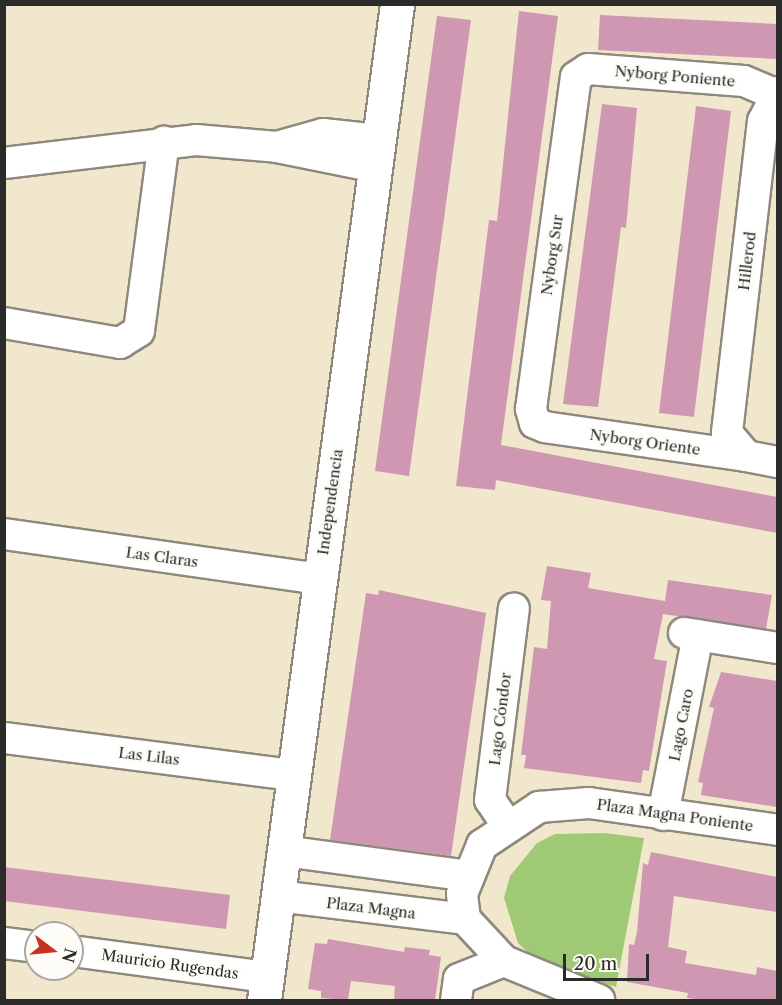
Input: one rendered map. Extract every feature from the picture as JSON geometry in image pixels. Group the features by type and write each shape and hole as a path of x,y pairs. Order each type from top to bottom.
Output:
{"street":[{"name":"Independencia","path":"266,989 397,4"},
{"name":"Nyborg Poniente","path":"576,77 588,69 744,81 776,93"},
{"name":"Nyborg Sur","path":"545,427 535,423 531,409 576,77"},
{"name":"Hillerod","path":"746,456 727,433 763,121 776,93"},
{"path":"4,323 120,344 139,331 164,142"},
{"path":"4,163 164,142 377,154"},
{"name":"Nyborg Oriente","path":"545,427 777,462"},
{"name":"Las Claras","path":"4,534 320,579"},
{"name":"Lago Cóndor","path":"507,825 490,800 514,608"},
{"name":"Lago Caro","path":"663,815 691,634 777,648"},
{"name":"Las Lilas","path":"4,738 294,775"},
{"name":"Plaza Magna Poniente","path":"465,919 462,894 482,845 507,825 539,807 589,803 777,830"},
{"path":"284,851 468,876"},
{"name":"Plaza Magna","path":"278,896 465,919"},
{"path":"465,919 504,961 599,1000"},
{"path":"4,942 24,945"},
{"name":"Mauricio Rugendas","path":"84,953 266,989"},
{"path":"456,1000 459,979 504,961"}],"green space":[{"path":"605,833 644,838 616,987 539,963 518,943 504,898 510,876 537,843 555,834"}],"building":[{"path":"519,11 558,16 501,445 777,497 777,533 496,480 495,490 456,486 489,220 497,221"},
{"path":"600,15 777,24 777,59 598,50"},
{"path":"437,16 471,20 409,476 375,471"},
{"path":"602,104 637,108 626,228 621,227 598,407 563,404"},
{"path":"696,106 731,111 694,417 659,413"},
{"path":"547,566 591,573 588,588 665,601 668,580 772,595 766,629 663,614 654,659 667,661 649,771 643,770 641,783 524,768 526,755 521,755 534,647 547,649 551,601 541,600"},
{"path":"379,590 486,613 451,856 330,840 366,593 378,595"},
{"path":"721,672 777,681 777,807 701,795 703,783 698,782 714,708 709,707"},
{"path":"651,852 777,877 777,912 674,896 668,947 687,951 685,963 756,975 757,967 777,971 777,1000 703,1000 687,998 688,993 627,982 629,944 634,945 637,932 643,863 648,865"},
{"path":"4,867 230,895 226,929 4,901"},
{"path":"328,939 404,952 405,947 430,950 429,955 441,957 435,1000 394,1000 395,986 351,981 348,1000 321,998 321,991 308,989 315,943 327,944"}]}
